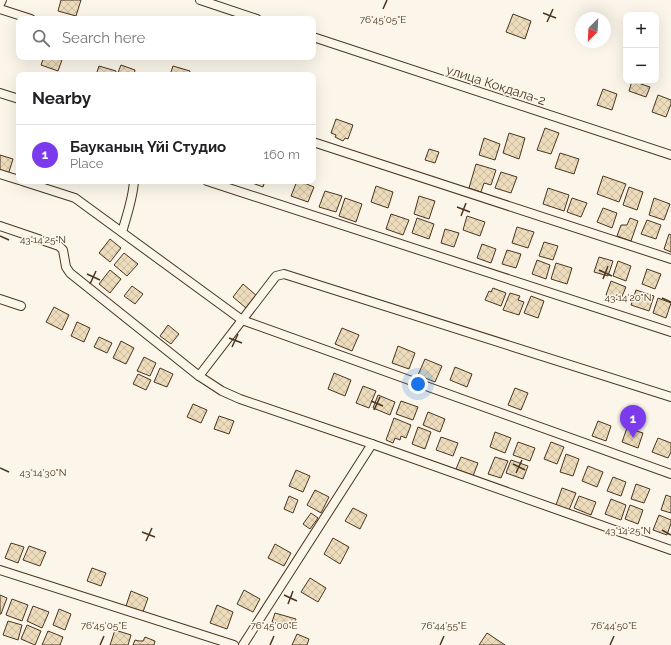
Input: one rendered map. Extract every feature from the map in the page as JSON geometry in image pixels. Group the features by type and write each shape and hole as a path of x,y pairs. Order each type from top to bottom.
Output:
{"street":[{"path":"0,4 2,0"},
{"path":"200,0 248,16"},
{"path":"0,9 22,16"},
{"name":"улица Кокдала-2","path":"316,39 671,156"},
{"path":"0,93 16,98"},
{"path":"316,143 671,259"},
{"path":"0,174 16,179"},
{"path":"31,184 75,198 242,320 671,474"},
{"path":"122,232 129,209 133,184"},
{"path":"216,184 671,332"},
{"path":"0,226 59,246 63,250 66,267 70,273 199,376 222,391 240,399 671,550"},
{"path":"199,376 276,276 284,274 671,397"},
{"path":"0,299 21,306"},
{"path":"243,645 372,444"},
{"path":"0,570 234,645"}],"building":[{"path":"61,0 81,0 76,16 58,11"},
{"path":"513,14 531,21 525,39 506,32"},
{"path":"43,60 62,60 58,71 41,65"},
{"path":"121,65 135,70 135,72 118,72"},
{"path":"99,66 116,71 116,72 97,72"},
{"path":"173,66 190,71 190,72 171,72"},
{"path":"631,84 641,84 650,87 646,97 629,91"},
{"path":"603,89 617,94 612,110 597,105"},
{"path":"658,95 671,100 666,117 652,112"},
{"path":"336,119 353,125 348,139 345,138 343,141 331,133"},
{"path":"545,128 559,133 551,154 537,150"},
{"path":"509,133 525,138 519,159 503,153"},
{"path":"484,138 500,144 495,160 479,155"},
{"path":"429,149 439,152 435,163 425,160"},
{"path":"560,153 579,159 574,174 555,168"},
{"path":"0,155 13,159 8,175 0,173"},
{"path":"476,164 496,170 491,185 484,183 481,192 469,188"},
{"path":"501,172 517,177 511,193 495,188"},
{"path":"603,176 626,184 619,202 597,194"},
{"path":"255,184 264,184 263,187"},
{"path":"296,184 306,184 314,187 308,202 291,196"},
{"path":"376,186 393,192 388,208 371,202"},
{"path":"629,187 643,192 637,210 623,205"},
{"path":"548,188 569,195 564,211 543,204"},
{"path":"325,191 342,196 336,212 319,207"},
{"path":"419,196 435,201 429,219 414,214"},
{"path":"345,198 362,204 356,222 339,216"},
{"path":"572,198 587,203 581,217 567,212"},
{"path":"654,198 670,204 664,220 649,215"},
{"path":"603,208 617,213 612,228 597,222"},
{"path":"391,214 409,220 403,235 386,229"},
{"path":"467,216 485,222 480,236 463,230"},
{"path":"417,218 434,224 429,239 412,233"},
{"path":"630,218 638,221 631,241 617,236 621,225 627,225"},
{"path":"647,220 661,225 656,239 641,234"},
{"path":"517,227 534,232 528,248 512,243"},
{"path":"445,229 459,233 454,247 441,243"},
{"path":"669,234 671,235 671,252 664,249"},
{"path":"110,239 121,248 110,262 99,253"},
{"path":"544,242 558,246 553,260 539,256"},
{"path":"482,244 496,249 491,263 477,258"},
{"path":"507,250 521,254 516,268 502,264"},
{"path":"124,253 138,264 127,276 114,265"},
{"path":"599,257 613,261 608,276 594,272"},
{"path":"537,260 550,265 546,279 532,274"},
{"path":"618,261 631,266 626,281 613,276"},
{"path":"556,263 572,268 567,284 551,279"},
{"path":"647,269 661,274 655,289 642,284"},
{"path":"110,270 121,279 110,293 99,284"},
{"path":"611,281 626,287 620,301 606,295"},
{"path":"243,284 257,296 246,308 233,297"},
{"path":"132,286 143,294 135,304 124,296"},
{"path":"493,288 506,293 501,306 485,300 489,291 491,292"},
{"path":"636,290 654,296 649,311 631,305"},
{"path":"510,293 520,296 518,300 524,302 519,315 503,310"},
{"path":"531,296 544,301 538,318 524,313"},
{"path":"658,298 671,303 666,318 653,313"},
{"path":"54,307 69,315 62,330 46,322"},
{"path":"77,322 90,328 84,342 71,336"},
{"path":"168,325 179,334 171,344 160,336"},
{"path":"342,328 359,335 352,351 335,344"},
{"path":"99,337 112,343 107,353 94,347"},
{"path":"121,341 134,348 126,364 113,358"},
{"path":"398,346 415,353 409,369 392,363"},
{"path":"144,357 156,363 150,376 137,371"},
{"path":"425,359 442,366 435,382 418,375"},
{"path":"455,367 472,374 467,387 450,380"},
{"path":"160,368 173,374 167,387 154,382"},
{"path":"334,373 351,380 345,396 328,389"},
{"path":"138,374 151,380 146,390 133,384"},
{"path":"363,386 376,391 369,408 356,403"},
{"path":"515,388 528,393 521,410 508,405"},
{"path":"378,395 395,402 390,415 373,408"},
{"path":"401,401 418,407 413,420 396,414"},
{"path":"193,404 207,410 201,423 187,417"},
{"path":"428,412 445,419 440,432 423,425"},
{"path":"219,416 234,421 229,434 214,429"},
{"path":"394,418 411,425 406,438 401,436 400,440 395,438 393,443 386,440"},
{"path":"598,421 611,426 606,441 592,436"},
{"path":"418,427 431,432 425,449 412,444"},
{"path":"627,428 643,433 638,448 622,442"},
{"path":"495,432 511,438 505,453 490,447"},
{"path":"441,437 458,443 453,456 436,450"},
{"path":"658,438 671,443 671,452 668,458 652,452"},
{"path":"518,442 535,448 530,461 513,455"},
{"path":"551,442 564,447 557,464 544,459"},
{"path":"566,454 579,459 573,476 560,472"},
{"path":"461,457 478,463 473,476 456,469"},
{"path":"495,457 508,461 501,478 488,474"},
{"path":"511,460 528,466 523,479 506,473"},
{"path":"588,466 603,472 597,487 582,481"},
{"path":"296,470 310,476 303,492 289,486"},
{"path":"613,477 626,482 621,496 607,491"},
{"path":"636,484 650,489 644,503 631,499"},
{"path":"562,488 576,493 569,510 556,505"},
{"path":"315,490 329,497 321,513 307,505"},
{"path":"666,495 671,497 671,513 661,510"},
{"path":"289,496 298,500 293,513 284,509"},
{"path":"579,496 596,502 591,515 574,508"},
{"path":"611,499 626,505 621,520 605,514"},
{"path":"630,505 643,510 638,524 625,519"},
{"path":"353,508 367,515 360,529 345,521"},
{"path":"311,513 318,518 310,529 303,524"},
{"path":"659,515 671,520 667,535 653,530"},
{"path":"333,538 349,547 340,564 324,554"},
{"path":"11,543 24,547 18,563 5,558"},
{"path":"275,544 291,553 284,566 268,558"},
{"path":"29,546 46,552 40,566 23,560"},
{"path":"92,568 106,573 101,586 87,581"},
{"path":"310,578 326,588 318,602 301,592"},
{"path":"244,590 260,599 253,612 237,604"},
{"path":"131,591 148,598 143,612 126,606"},
{"path":"0,595 7,598 1,614 0,614"},
{"path":"12,599 28,605 22,621 6,615"},
{"path":"217,605 233,612 227,629 210,623"},
{"path":"33,606 49,612 42,628 27,621"},
{"path":"59,609 71,614 65,630 53,625"},
{"path":"275,613 296,619 293,628 272,622"},
{"path":"8,621 22,625 18,640 3,635"},
{"path":"27,625 41,631 35,645 21,639"},
{"path":"115,630 131,635 128,645 110,645"},
{"path":"48,631 63,637 60,645 42,645"},
{"path":"487,633 505,645 479,645"},
{"path":"297,634 309,639 307,645 292,645"},
{"path":"145,637 155,641 154,645 133,645 135,640 143,641"}],"place":[{"name":"Бауканың Үйі Студио","path":"633,438"}]}
